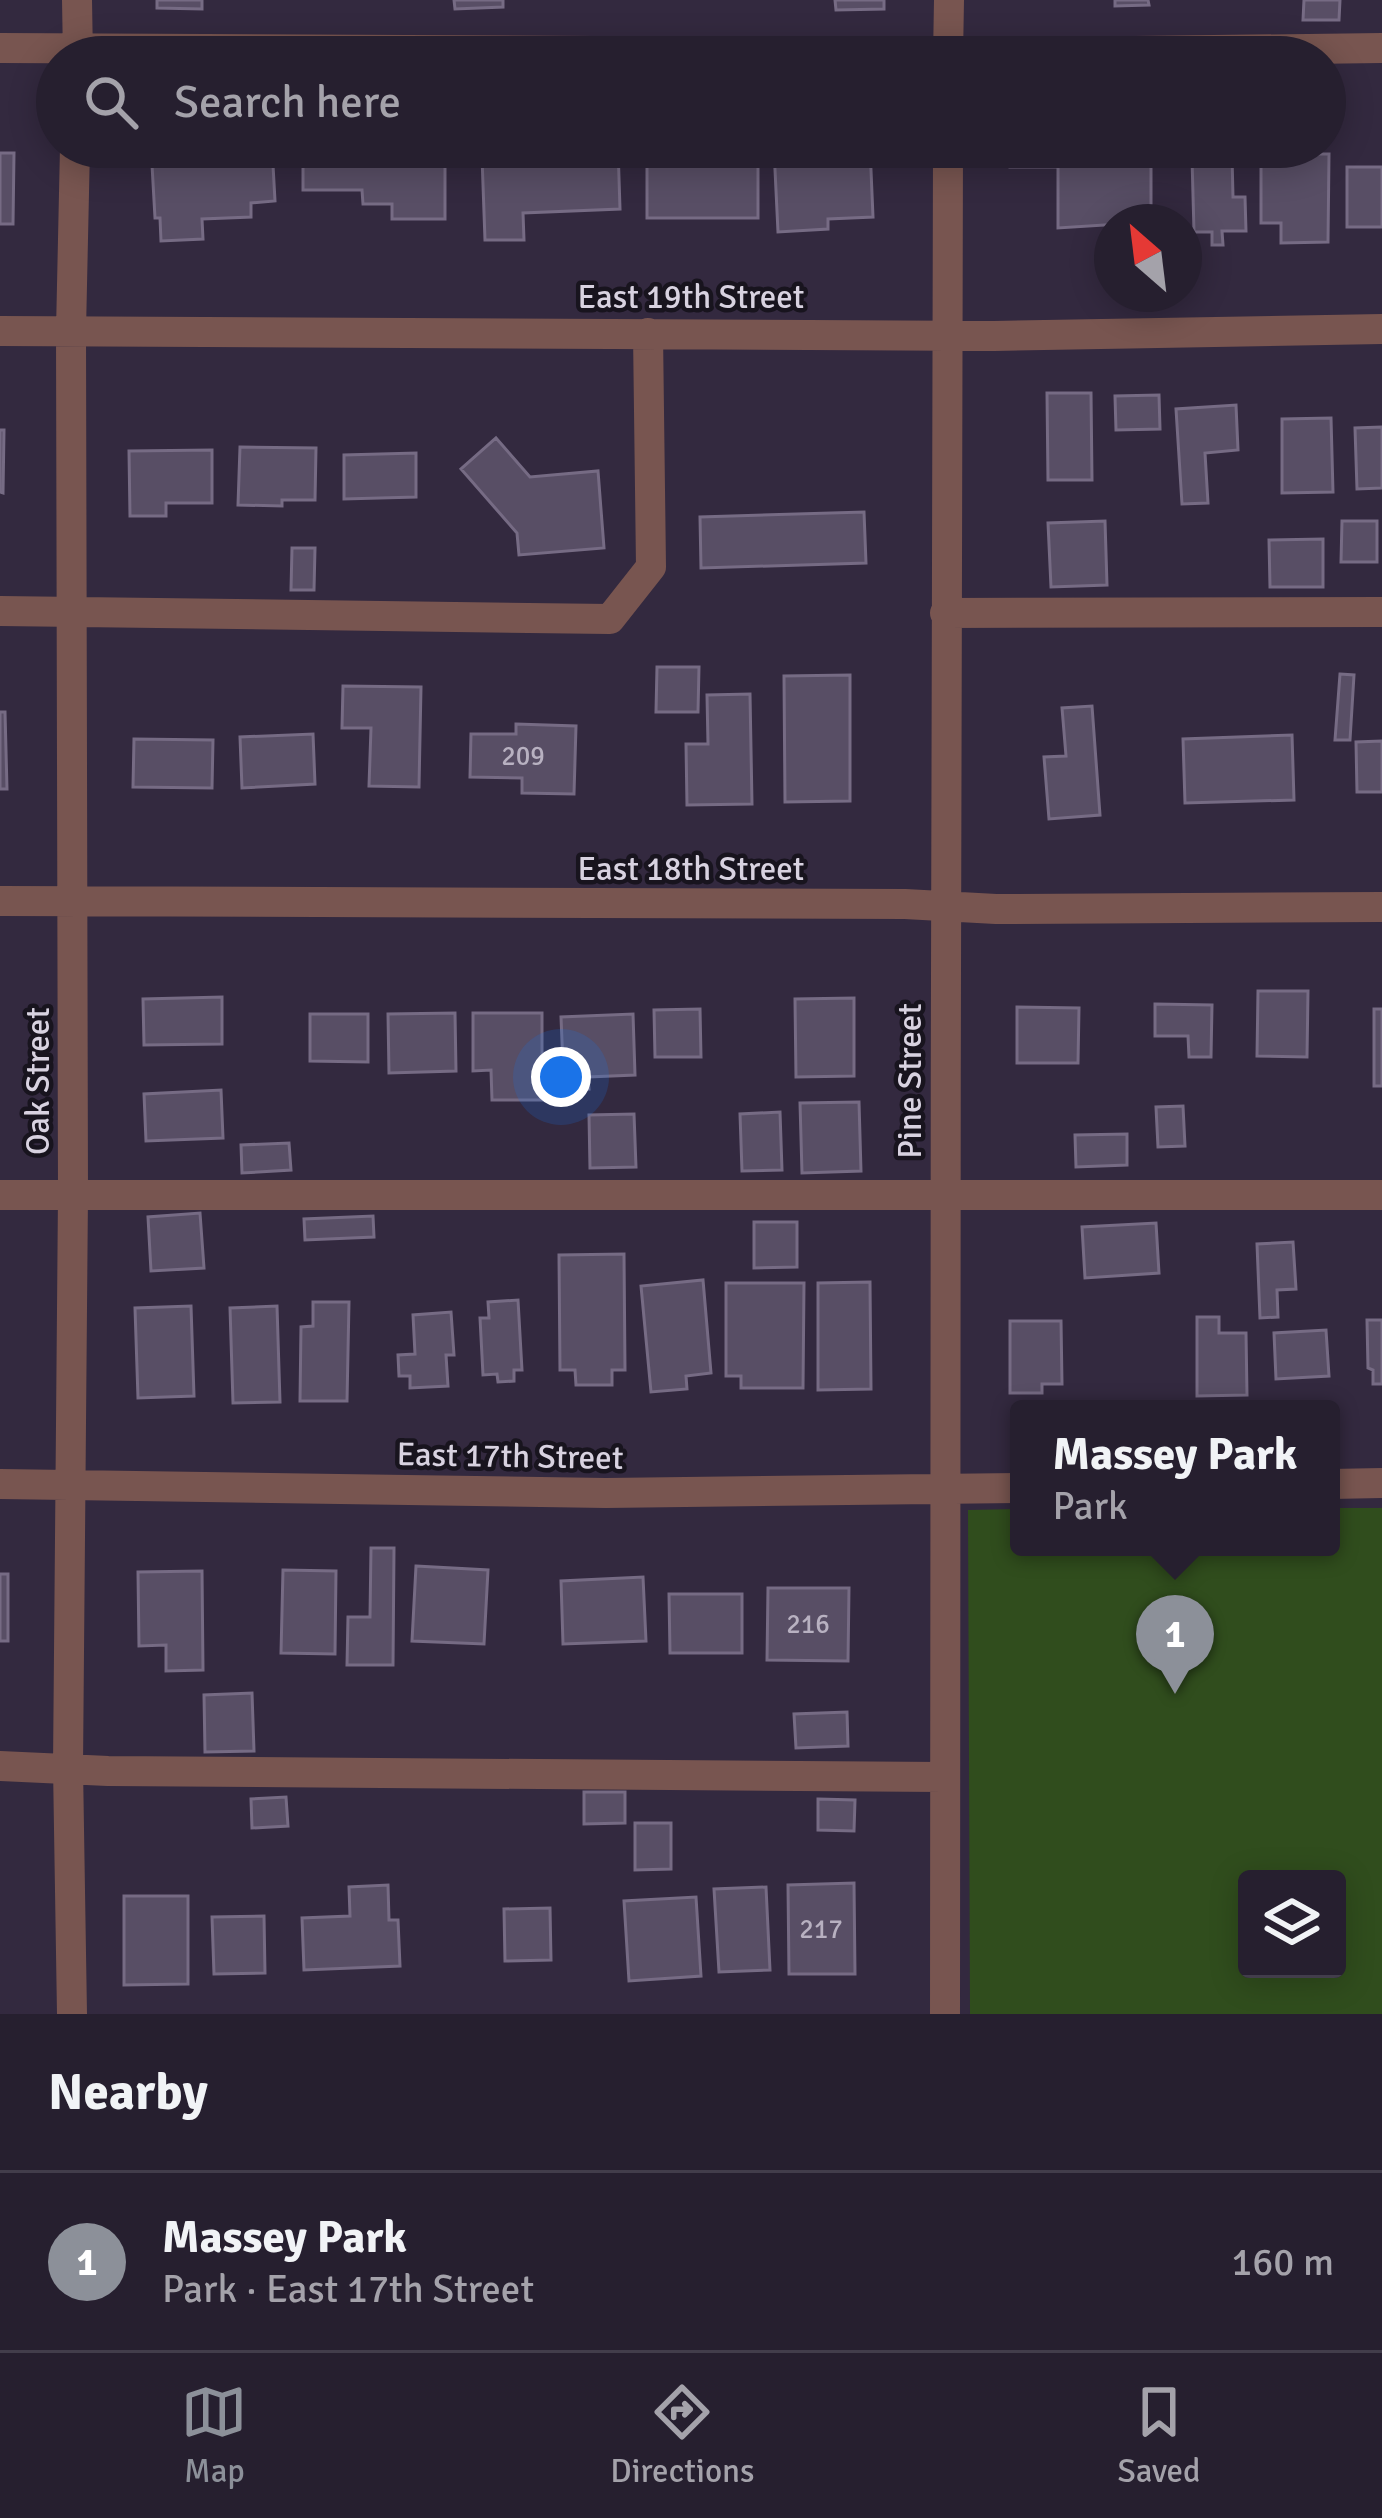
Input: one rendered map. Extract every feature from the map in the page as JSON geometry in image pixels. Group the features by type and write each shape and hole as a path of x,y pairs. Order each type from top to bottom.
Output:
{"street":[{"path":"77,0 78,36"},
{"path":"949,0 949,36"},
{"path":"0,48 36,50"},
{"path":"1346,49 1382,48"},
{"name":"Oak Street","path":"72,2014 68,1767 73,1483 75,168"},
{"name":"Pine Street","path":"945,2014 948,168"},
{"name":"East 19th Street","path":"0,331 1382,329"},
{"path":"0,611 610,619 651,567 648,333"},
{"path":"945,613 1382,612"},
{"name":"East 18th Street","path":"0,901 1382,907"},
{"path":"0,1195 1382,1195"},
{"name":"East 17th Street","path":"0,1484 606,1493 1010,1488"},
{"path":"1340,1484 1382,1484"},
{"path":"0,1766 155,1772 943,1777"}],"green space":[{"path":"1340,1508 1382,1508 1382,2014 970,2014 968,1510 1010,1509 1010,1556 1340,1556"}],"building":[{"path":"157,0 202,0 202,9 157,8"},
{"path":"454,0 503,0 503,7 455,9"},
{"path":"835,0 884,0 884,9 836,10"},
{"path":"1115,0 1148,0 1149,5 1115,6"},
{"path":"1304,0 1340,0 1339,20 1303,20"},
{"path":"0,153 14,153 13,224 0,224"},
{"path":"1347,167 1382,167 1382,227 1347,227"},
{"path":"152,168 273,168 275,201 251,203 251,217 202,219 203,239 161,241 160,218 155,218"},
{"path":"303,168 445,168 445,219 392,219 392,204 363,204 362,190 303,190"},
{"path":"482,168 619,168 620,209 523,213 524,240 485,240"},
{"path":"647,168 758,168 758,218 647,218"},
{"path":"775,168 871,168 873,217 828,219 828,229 778,232"},
{"path":"1058,168 1151,168 1151,204 1094,204 1094,226 1058,228"},
{"path":"1192,168 1232,168 1233,197 1245,197 1246,231 1222,231 1223,245 1212,245 1212,232 1202,232 1202,204 1193,204"},
{"path":"1261,168 1329,168 1328,242 1281,243 1281,223 1261,223"},
{"path":"1047,393 1091,393 1092,480 1048,480"},
{"path":"1159,395 1160,429 1116,430 1115,396"},
{"path":"1236,405 1238,450 1205,453 1208,503 1182,504 1176,409"},
{"path":"1331,418 1333,492 1282,493 1282,419"},
{"path":"1382,427 1382,488 1357,489 1355,428"},
{"path":"0,430 4,430 3,493 0,492"},
{"path":"496,438 530,477 598,471 604,548 519,555 517,533 461,469"},
{"path":"240,447 316,448 315,500 282,500 282,506 238,505"},
{"path":"212,450 212,503 166,503 166,516 130,516 129,451"},
{"path":"416,453 416,497 344,499 344,455"},
{"path":"864,512 866,563 701,568 700,517"},
{"path":"1105,521 1107,585 1051,587 1048,523"},
{"path":"1342,521 1377,521 1377,562 1341,562"},
{"path":"1323,539 1323,587 1270,587 1269,540"},
{"path":"292,548 315,548 314,590 291,590"},
{"path":"657,667 699,667 698,712 656,712"},
{"path":"1340,674 1354,675 1350,740 1335,740"},
{"path":"850,675 850,801 785,802 784,676"},
{"path":"343,686 421,687 419,787 369,786 371,728 342,728"},
{"path":"750,694 752,804 687,805 686,744 708,744 707,695"},
{"path":"1092,706 1100,815 1049,819 1044,757 1066,756 1062,708"},
{"path":"0,712 5,712 7,789 0,789"},
{"path":"516,724 576,726 574,794 522,793 522,778 470,777 471,734 516,734"},
{"path":"313,734 315,784 242,788 240,737"},
{"path":"1292,735 1294,800 1185,803 1183,739"},
{"path":"134,739 213,740 212,788 133,787"},
{"path":"1382,741 1382,792 1357,792 1356,742"},
{"path":"1258,991 1308,991 1307,1057 1257,1056"},
{"path":"222,997 222,1044 144,1045 143,999"},
{"path":"854,998 854,1076 796,1077 795,999"},
{"path":"1155,1004 1212,1005 1211,1057 1189,1057 1188,1036 1155,1036"},
{"path":"1017,1007 1079,1008 1078,1063 1017,1063"},
{"path":"700,1009 701,1057 655,1057 654,1010"},
{"path":"1374,1009 1382,1009 1382,1086 1374,1086"},
{"path":"455,1013 456,1071 389,1073 388,1014"},
{"path":"473,1013 542,1013 542,1100 492,1100 491,1070 473,1071"},
{"path":"310,1014 368,1014 368,1062 310,1061"},
{"path":"633,1014 635,1075 588,1077 589,1089 564,1090 561,1017"},
{"path":"221,1090 223,1138 146,1141 144,1094"},
{"path":"859,1102 861,1171 802,1173 800,1103"},
{"path":"1183,1106 1185,1146 1158,1147 1156,1107"},
{"path":"780,1112 782,1170 742,1171 740,1114"},
{"path":"634,1114 636,1167 590,1168 589,1115"},
{"path":"1127,1134 1127,1165 1076,1167 1075,1135"},
{"path":"289,1143 291,1170 242,1173 241,1145"},
{"path":"200,1213 204,1268 151,1271 148,1217"},
{"path":"373,1216 374,1237 305,1240 304,1219"},
{"path":"754,1222 797,1222 797,1267 754,1268"},
{"path":"1156,1223 1159,1273 1085,1278 1082,1227"},
{"path":"1293,1242 1296,1289 1277,1290 1278,1317 1260,1318 1257,1244"},
{"path":"624,1254 625,1370 612,1370 612,1385 576,1385 575,1370 560,1370 559,1255"},
{"path":"703,1280 711,1373 686,1376 687,1389 651,1392 641,1286"},
{"path":"870,1282 871,1389 818,1390 818,1283"},
{"path":"726,1283 804,1283 803,1388 741,1388 741,1376 726,1376"},
{"path":"518,1300 522,1370 514,1370 514,1381 498,1382 497,1374 483,1375 480,1318 489,1318 488,1302"},
{"path":"313,1302 349,1302 347,1401 300,1401 301,1327 313,1326"},
{"path":"191,1306 194,1396 138,1398 135,1308"},
{"path":"277,1306 280,1402 233,1403 230,1308"},
{"path":"451,1312 454,1355 446,1355 448,1386 410,1388 410,1376 399,1376 398,1355 415,1354 413,1315"},
{"path":"1197,1317 1219,1317 1219,1333 1246,1333 1247,1395 1197,1396"},
{"path":"1367,1320 1382,1320 1382,1384 1373,1384 1373,1370 1368,1368"},
{"path":"1010,1321 1061,1321 1062,1384 1042,1384 1042,1393 1010,1393"},
{"path":"1326,1330 1329,1376 1276,1379 1274,1333"},
{"path":"371,1548 394,1548 393,1665 347,1665 348,1617 370,1617"},
{"path":"416,1566 488,1570 484,1644 412,1641"},
{"path":"283,1570 336,1571 335,1654 281,1653"},
{"path":"202,1571 203,1670 166,1671 166,1645 139,1646 138,1572"},
{"path":"0,1574 8,1574 8,1641 0,1641"},
{"path":"643,1577 646,1641 563,1644 561,1581"},
{"path":"768,1588 849,1588 848,1661 767,1660"},
{"path":"669,1594 742,1594 742,1653 670,1653"},
{"path":"252,1693 254,1751 205,1752 204,1695"},
{"path":"847,1712 848,1746 796,1748 794,1714"},
{"path":"584,1792 625,1792 625,1823 584,1824"},
{"path":"286,1797 288,1826 252,1828 251,1799"},
{"path":"818,1799 855,1800 854,1831 818,1830"},
{"path":"635,1823 671,1823 671,1869 635,1870"},
{"path":"854,1883 855,1974 789,1974 788,1885"},
{"path":"388,1885 389,1920 398,1920 400,1966 304,1970 302,1918 350,1916 349,1887"},
{"path":"766,1887 770,1970 719,1972 714,1889"},
{"path":"124,1896 188,1896 188,1984 124,1985"},
{"path":"696,1897 701,1976 629,1981 624,1901"},
{"path":"550,1908 551,1960 505,1961 504,1909"},
{"path":"264,1916 265,1973 214,1974 212,1917"}],"place":[{"name":"Massey Park","path":"1175,1694"}]}
